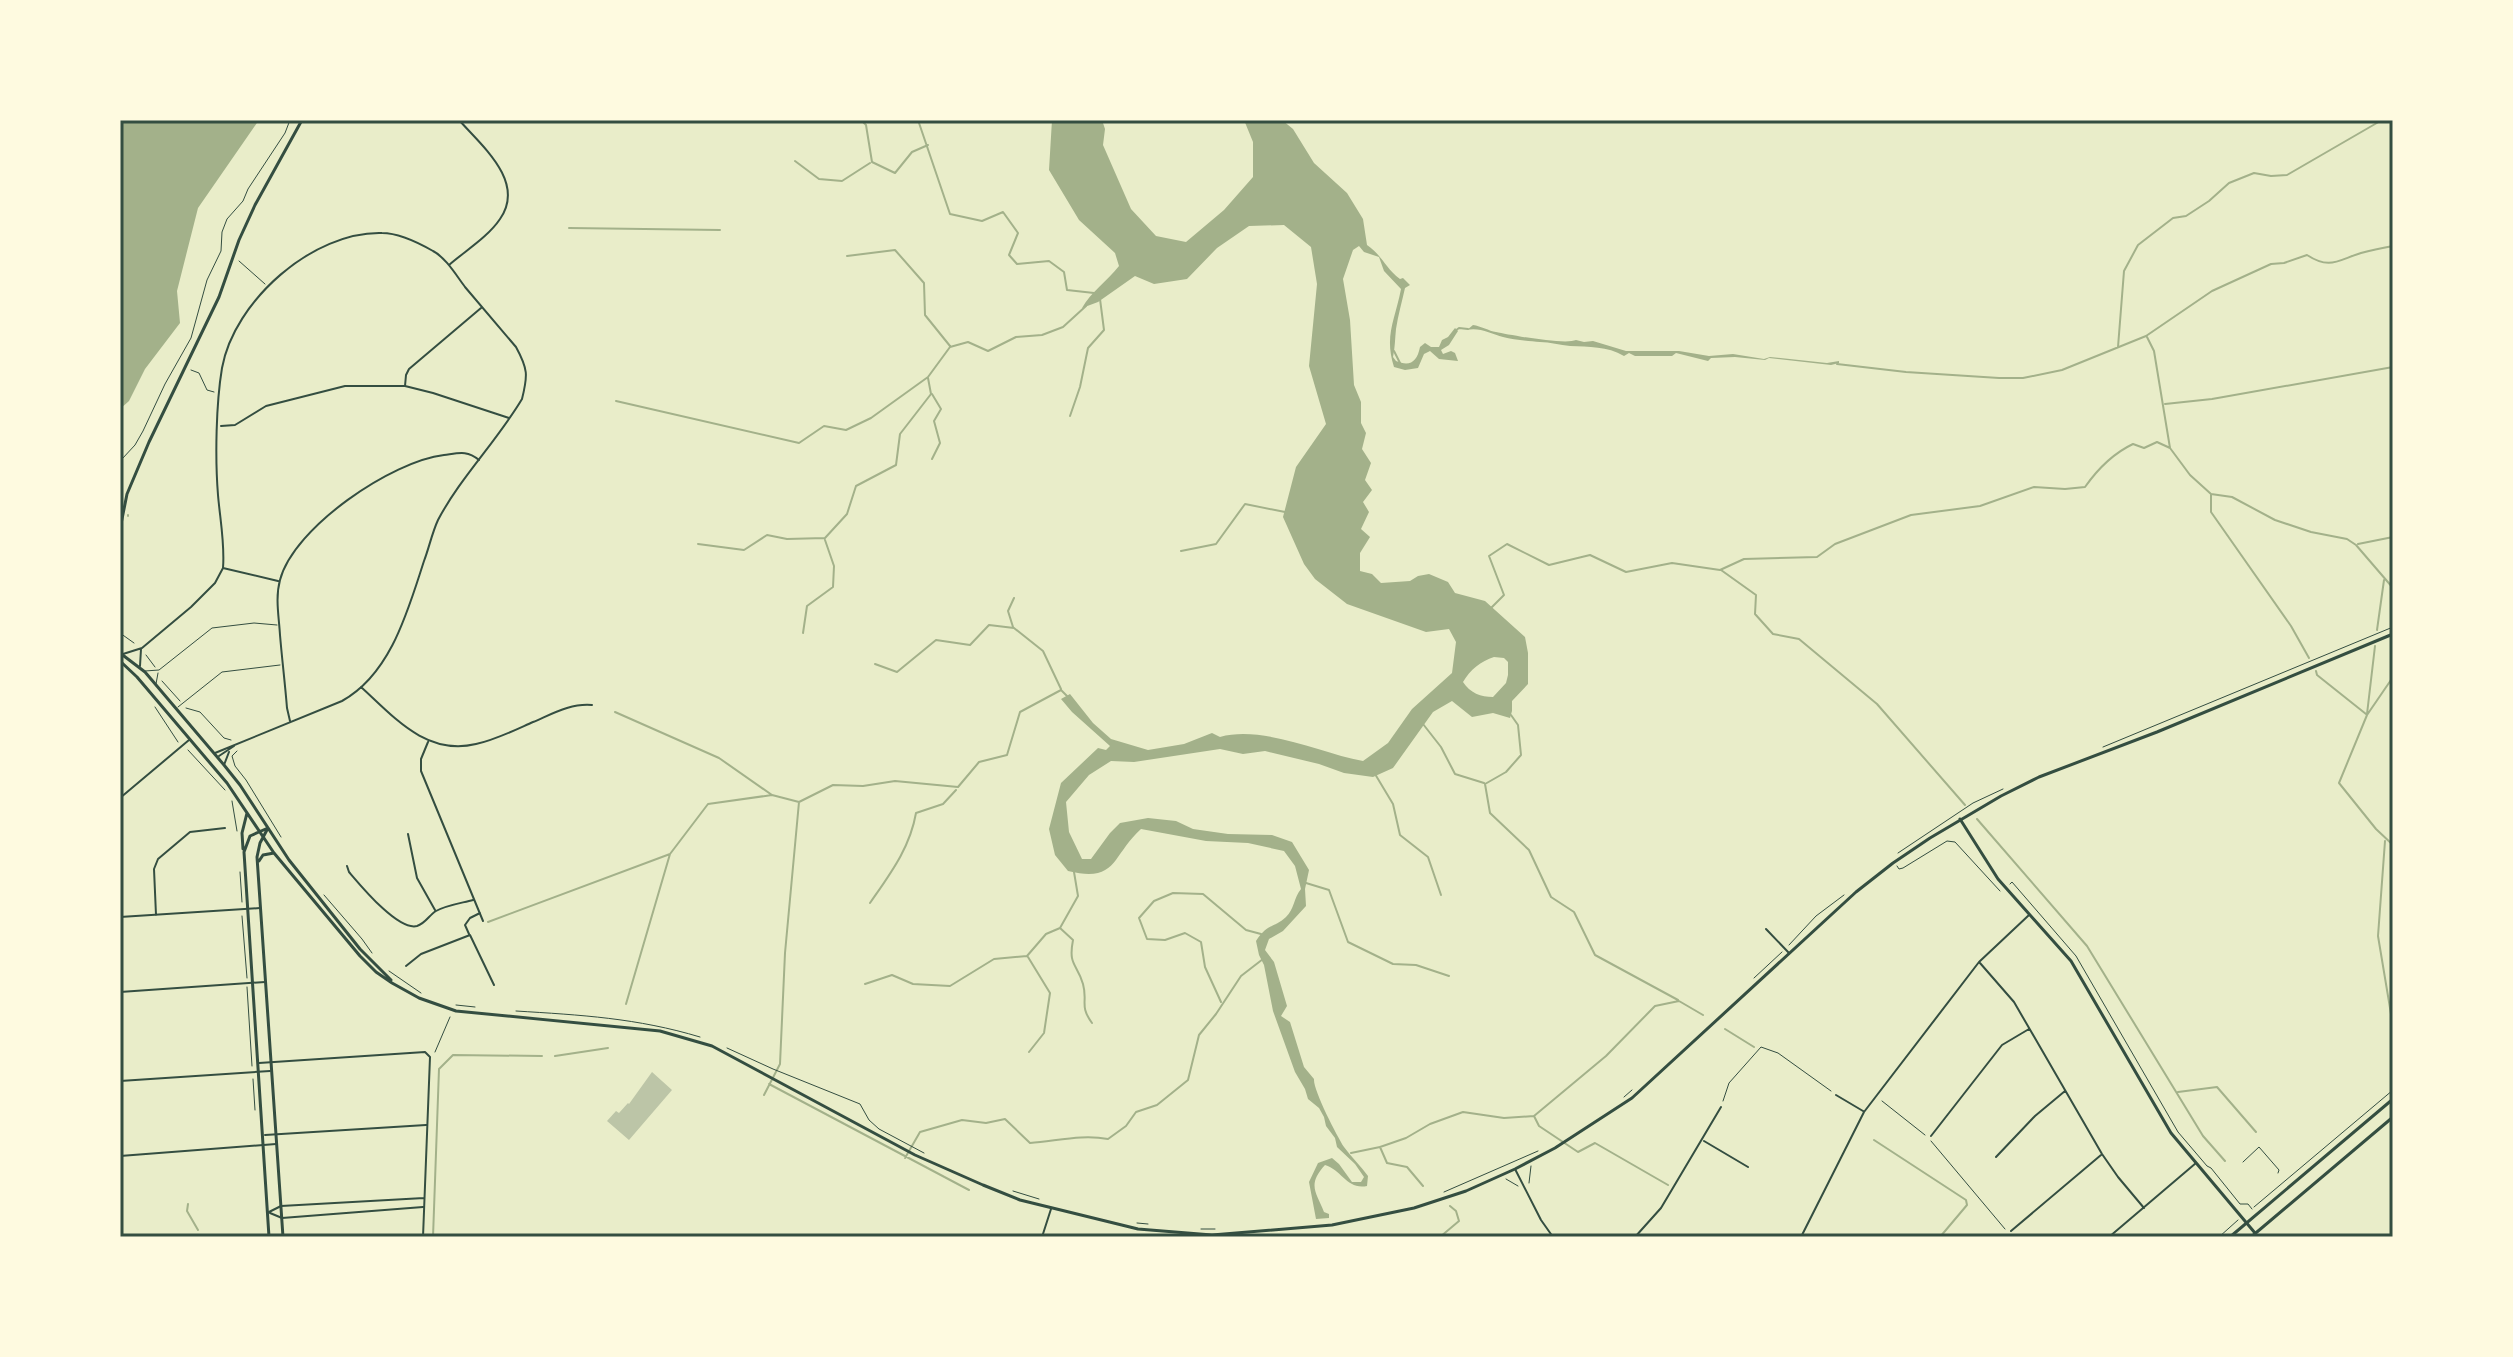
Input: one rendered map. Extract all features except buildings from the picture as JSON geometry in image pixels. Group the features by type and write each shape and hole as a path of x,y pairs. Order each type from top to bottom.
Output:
{"street":[{"path":"120,529 127,494 219,297 255,205 302,120"},
{"path":"448,266 498,222 509,194 504,175 459,120"},
{"path":"121,654 142,648 202,597 223,568 217,491 223,364 229,345 245,316 267,285 318,250 355,234 386,233 437,253 516,347 528,378 522,399 437,522 408,609 392,645 361,687 342,701 290,721 207,760"},
{"path":"405,386 409,369 482,308"},
{"path":"218,425 230,427 266,406 345,386 405,386 510,419"},
{"path":"290,721 277,601 279,581 292,553 321,524 383,476 430,456 466,452 480,461"},
{"path":"223,568 279,581"},
{"path":"120,661 190,739 247,810 274,853 371,967 407,992 470,1014 660,1031 712,1046 915,1155 1020,1200 1138,1229 1197,1234 1332,1225 1414,1208 1515,1169 1632,1098 1856,892 1894,862 1960,819 2039,777 2157,732 2393,634"},
{"path":"140,667 142,648"},
{"path":"121,654 145,672 216,755 289,860 360,949 407,992"},
{"path":"361,687 400,723 428,741 448,746 478,744 566,708 592,705"},
{"path":"168,715 176,708"},
{"path":"120,798 190,739"},
{"path":"428,741 421,759 421,771 483,921"},
{"path":"224,765 233,747"},
{"path":"247,810 242,833 269,1237"},
{"path":"1960,819 2006,887 2071,961 2169,1130 2242,1217 2253,1235 2393,1117"},
{"path":"156,915 154,869 160,856 190,832 225,828"},
{"path":"244,852 248,839 268,828"},
{"path":"268,828 258,850 283,1237"},
{"path":"408,834 417,878 435,911"},
{"path":"259,865 261,856 274,853"},
{"path":"347,866 349,872 399,922 410,927 420,925 435,911 474,899"},
{"path":"313,899 318,895"},
{"path":"120,917 261,908"},
{"path":"480,913 465,925 494,985"},
{"path":"1801,1237 1864,1112 1979,962 2030,914"},
{"path":"1766,929 1789,954"},
{"path":"406,966 421,954 470,935"},
{"path":"1979,962 2014,1002 2102,1154 2144,1208"},
{"path":"120,992 265,982"},
{"path":"1931,1136 2002,1045 2029,1029"},
{"path":"258,1063 425,1052 430,1057 423,1237"},
{"path":"120,1081 271,1070"},
{"path":"1996,1157 2035,1116 2066,1090"},
{"path":"1836,1095 1864,1112"},
{"path":"2230,1237 2393,1099"},
{"path":"1635,1237 1661,1208 1721,1107"},
{"path":"263,1135 427,1125"},
{"path":"1702,1140 1748,1167"},
{"path":"120,1156 277,1144"},
{"path":"2011,1231 2102,1154"},
{"path":"2109,1237 2196,1163"},
{"path":"1515,1169 1522,1187 1553,1237"},
{"path":"268,1212 281,1206 424,1198"},
{"path":"268,1212 282,1218 424,1207"},
{"path":"1042,1237 1051,1208"},
{"path":"1725,1237 1736,1237"}],"lane":[{"path":"145,672 159,670 212,628 254,623 279,625"},
{"path":"176,708 222,672 283,665"},
{"path":"156,684 159,670"},
{"path":"2243,1162 2259,1147 2279,1170 2278,1173"}],"path":[{"path":"120,486 122,459 135,445 189,344 207,280 221,251 222,232 227,219 243,201 290,120"},
{"path":"233,257 267,285"},
{"path":"185,367 199,373 207,390 220,392"},
{"path":"2102,747 2393,627"},
{"path":"182,704 203,714 224,738 232,740 233,747"},
{"path":"154,708 179,743"},
{"path":"1964,808 2014,784"},
{"path":"1894,862 1899,869 1903,868 1947,841 1955,842 2001,892 2012,882 2076,956 2178,1132 2240,1204 2248,1204 2252,1209 2393,1090"},
{"path":"430,1057 436,1052 454,1007"},
{"path":"1721,1107 1729,1083 1761,1047 1790,1060 1836,1095"},
{"path":"1625,1096 1634,1089"},
{"path":"1879,1099 1927,1136 2012,1236"},
{"path":"1439,1194 1540,1150"},
{"path":"1501,1169 1507,1181 1522,1187 1529,1184 1532,1169 1526,1157"},
{"path":"2219,1237 2242,1217"}],"shaded area":[{"path":"120,120 259,120 198,208 177,291 180,323 145,369 129,401 120,409"},
{"path":"1052,120 1102,120 1105,129 1103,145 1131,209 1156,236 1186,242 1224,210 1253,177 1253,142 1244,120 1282,120 1293,129 1314,163 1347,193 1363,219 1367,245 1377,253 1395,275 1410,285 1405,288 1397,324 1393,357 1396,361 1412,362 1425,343 1439,347 1455,328 1458,331 1449,345 1441,350 1443,354 1455,353 1458,361 1439,359 1430,351 1424,354 1418,368 1405,370 1394,367 1390,337 1401,289 1384,271 1379,257 1364,252 1359,246 1353,250 1343,279 1350,320 1354,385 1361,402 1361,423 1366,433 1362,449 1371,463 1365,480 1372,490 1363,502 1369,512 1361,529 1370,537 1360,553 1360,571 1372,574 1381,583 1410,581 1429,574 1448,582 1455,593 1485,601 1525,637 1528,684 1512,701 1510,718 1493,713 1472,717 1452,701 1433,712 1393,768 1373,777 1344,773 1265,751 1243,754 1220,749 1134,762 1111,761 1089,775 1066,802 1069,832 1082,859 1091,859 1120,823 1148,818 1176,821 1193,829 1228,834 1272,835 1292,842 1309,870 1305,889 1306,906 1283,931 1269,939 1265,950 1274,962 1287,1006 1281,1016 1290,1022 1304,1067 1314,1079 1321,1102 1341,1141 1368,1176 1367,1186 1354,1185 1325,1165 1316,1178 1315,1188 1329,1218 1316,1219 1309,1182 1318,1163 1332,1158 1352,1182 1361,1182 1364,1177 1337,1147 1319,1108 1308,1099 1295,1072 1273,1011 1256,941 1291,911 1301,889 1295,866 1284,851 1248,843 1206,841 1141,829 1105,870 1084,874 1068,871 1055,855 1049,829 1061,783 1098,748 1106,750 1110,746 1061,699 1070,694 1093,723 1111,739 1148,750 1184,744 1212,733 1220,737 1237,734 1273,737 1363,761 1388,743 1412,709 1452,673 1456,642 1449,629 1426,632 1347,604 1315,579 1304,564 1283,517 1296,467 1326,424 1309,366 1317,284 1311,247 1284,225 1249,226 1217,248 1187,279 1154,284 1135,276 1098,302 1082,308 1119,266 1115,253 1079,220 1049,170","holes":["1494,657 1504,658 1508,662 1506,683 1493,697 1476,694 1463,682 1472,670 1485,661"]},
{"path":"1473,325 1537,339 1593,341 1626,351 1679,351 1709,356 1733,354 1839,363 1831,365 1735,357 1711,358 1708,361 1676,353 1672,356 1635,356 1629,353 1624,356 1604,349 1517,340 1481,330 1467,330"}],"waterway":[{"path":"861,120 866,125 872,162 895,173 912,152 928,145"},
{"path":"918,120 950,214 982,221 1003,212 1018,233 1009,255 1017,264 1049,261 1064,272 1067,290 1094,293"},
{"path":"2118,347 2124,271 2138,245 2173,218 2186,216 2209,201 2229,183 2254,173 2287,175 2382,120"},
{"path":"795,161 819,179 842,181 870,163"},
{"path":"569,228 720,230"},
{"path":"1837,364 1999,378 2023,378 2062,370 2146,336 2212,291 2271,264 2307,255 2328,263 2393,246"},
{"path":"847,256 895,250 924,283 925,315 950,346"},
{"path":"1070,416 1088,348 1104,330 1100,299"},
{"path":"616,401 799,443 824,426 846,430 871,418 928,377 950,347 968,342 988,351 1016,337 1042,335 1063,327 1086,306"},
{"path":"1455,331 1468,329"},
{"path":"2147,337 2154,351 2170,448 2190,475 2211,494 2232,497 2275,520 2311,532 2347,539 2356,545 2393,588"},
{"path":"1394,351 1400,363"},
{"path":"2165,404 2212,399 2393,367"},
{"path":"698,544 744,550 767,535 787,539 825,538 847,514 856,486 896,465 900,434 931,394 928,378"},
{"path":"932,394 941,409 934,421 940,443 932,459"},
{"path":"1491,608 1504,595 1489,556 1507,544 1549,565 1590,555 1626,572 1672,563 1720,570 1744,559 1817,557 1835,544 1911,515 1980,506 2034,487 2085,487 2106,462 2133,444 2144,448 2157,442 2170,448"},
{"path":"2211,494 2211,512 2291,626 2309,658"},
{"path":"1181,551 1216,544 1245,504 1285,512"},
{"path":"2358,544 2393,537"},
{"path":"803,633 807,606 833,587 834,566 825,540"},
{"path":"1721,570 1756,595 1755,614 1773,634 1799,639 1877,704 1965,805"},
{"path":"2377,630 2384,580"},
{"path":"1013,627 1008,611 1014,598"},
{"path":"875,664 897,672 936,640 970,645 989,625 1014,628 1043,651 1061,689"},
{"path":"2367,714 2375,646"},
{"path":"2316,671 2366,714"},
{"path":"2393,677 2367,715 2339,783 2393,845"},
{"path":"626,1004 670,854 708,804 772,795 799,802 833,785 863,786 895,781 958,787 979,762 1007,755 1020,712 1061,690 1067,696"},
{"path":"615,712 719,758 772,795"},
{"path":"1511,715 1518,725 1521,755 1506,772 1485,784 1490,813 1529,850 1551,897 1574,912 1595,955 1678,1000"},
{"path":"1423,724 1441,747 1455,774 1484,783"},
{"path":"1375,774 1393,804 1400,835 1428,857 1441,895"},
{"path":"870,903 904,849 916,813 943,804 956,790"},
{"path":"764,1095 780,1064 785,953 799,802"},
{"path":"1977,819 2087,946 2203,1136 2225,1161"},
{"path":"2385,841 2378,936 2393,1026"},
{"path":"488,922 670,854"},
{"path":"865,984 892,975 913,984 950,986 994,959 1027,956 1046,934 1060,928 1078,896 1074,872"},
{"path":"1306,883 1329,890 1348,942 1393,964 1416,965 1449,976"},
{"path":"1221,1002 1205,967 1201,942 1185,933 1165,940 1147,939 1139,918 1154,901 1173,893 1203,894 1246,930 1261,934"},
{"path":"1060,928 1073,940 1072,960 1083,984 1085,1007 1092,1023"},
{"path":"1028,957 1050,993 1044,1033 1029,1052"},
{"path":"905,1158 920,1132 962,1120 986,1123 1005,1119 1030,1143 1079,1138 1108,1139 1126,1126 1136,1112 1157,1105 1188,1080 1199,1035 1241,976 1263,959"},
{"path":"1351,1153 1406,1138 1430,1124 1463,1112 1504,1118 1534,1116 1606,1056 1655,1006 1679,1001 1703,1015"},
{"path":"1725,1029 1754,1047"},
{"path":"555,1056 608,1048"},
{"path":"433,1237 439,1069 453,1055 542,1056"},
{"path":"769,1084 969,1190"},
{"path":"2178,1092 2217,1087 2256,1132"},
{"path":"1534,1116 1539,1126 1578,1152 1595,1143 1668,1185"},
{"path":"1874,1140 1966,1200 1967,1205 1940,1237"},
{"path":"1380,1147 1387,1163 1407,1167 1423,1186"},
{"path":"188,1204 187,1211 198,1230"},
{"path":"1440,1237 1459,1221 1456,1211 1450,1206"}]}
